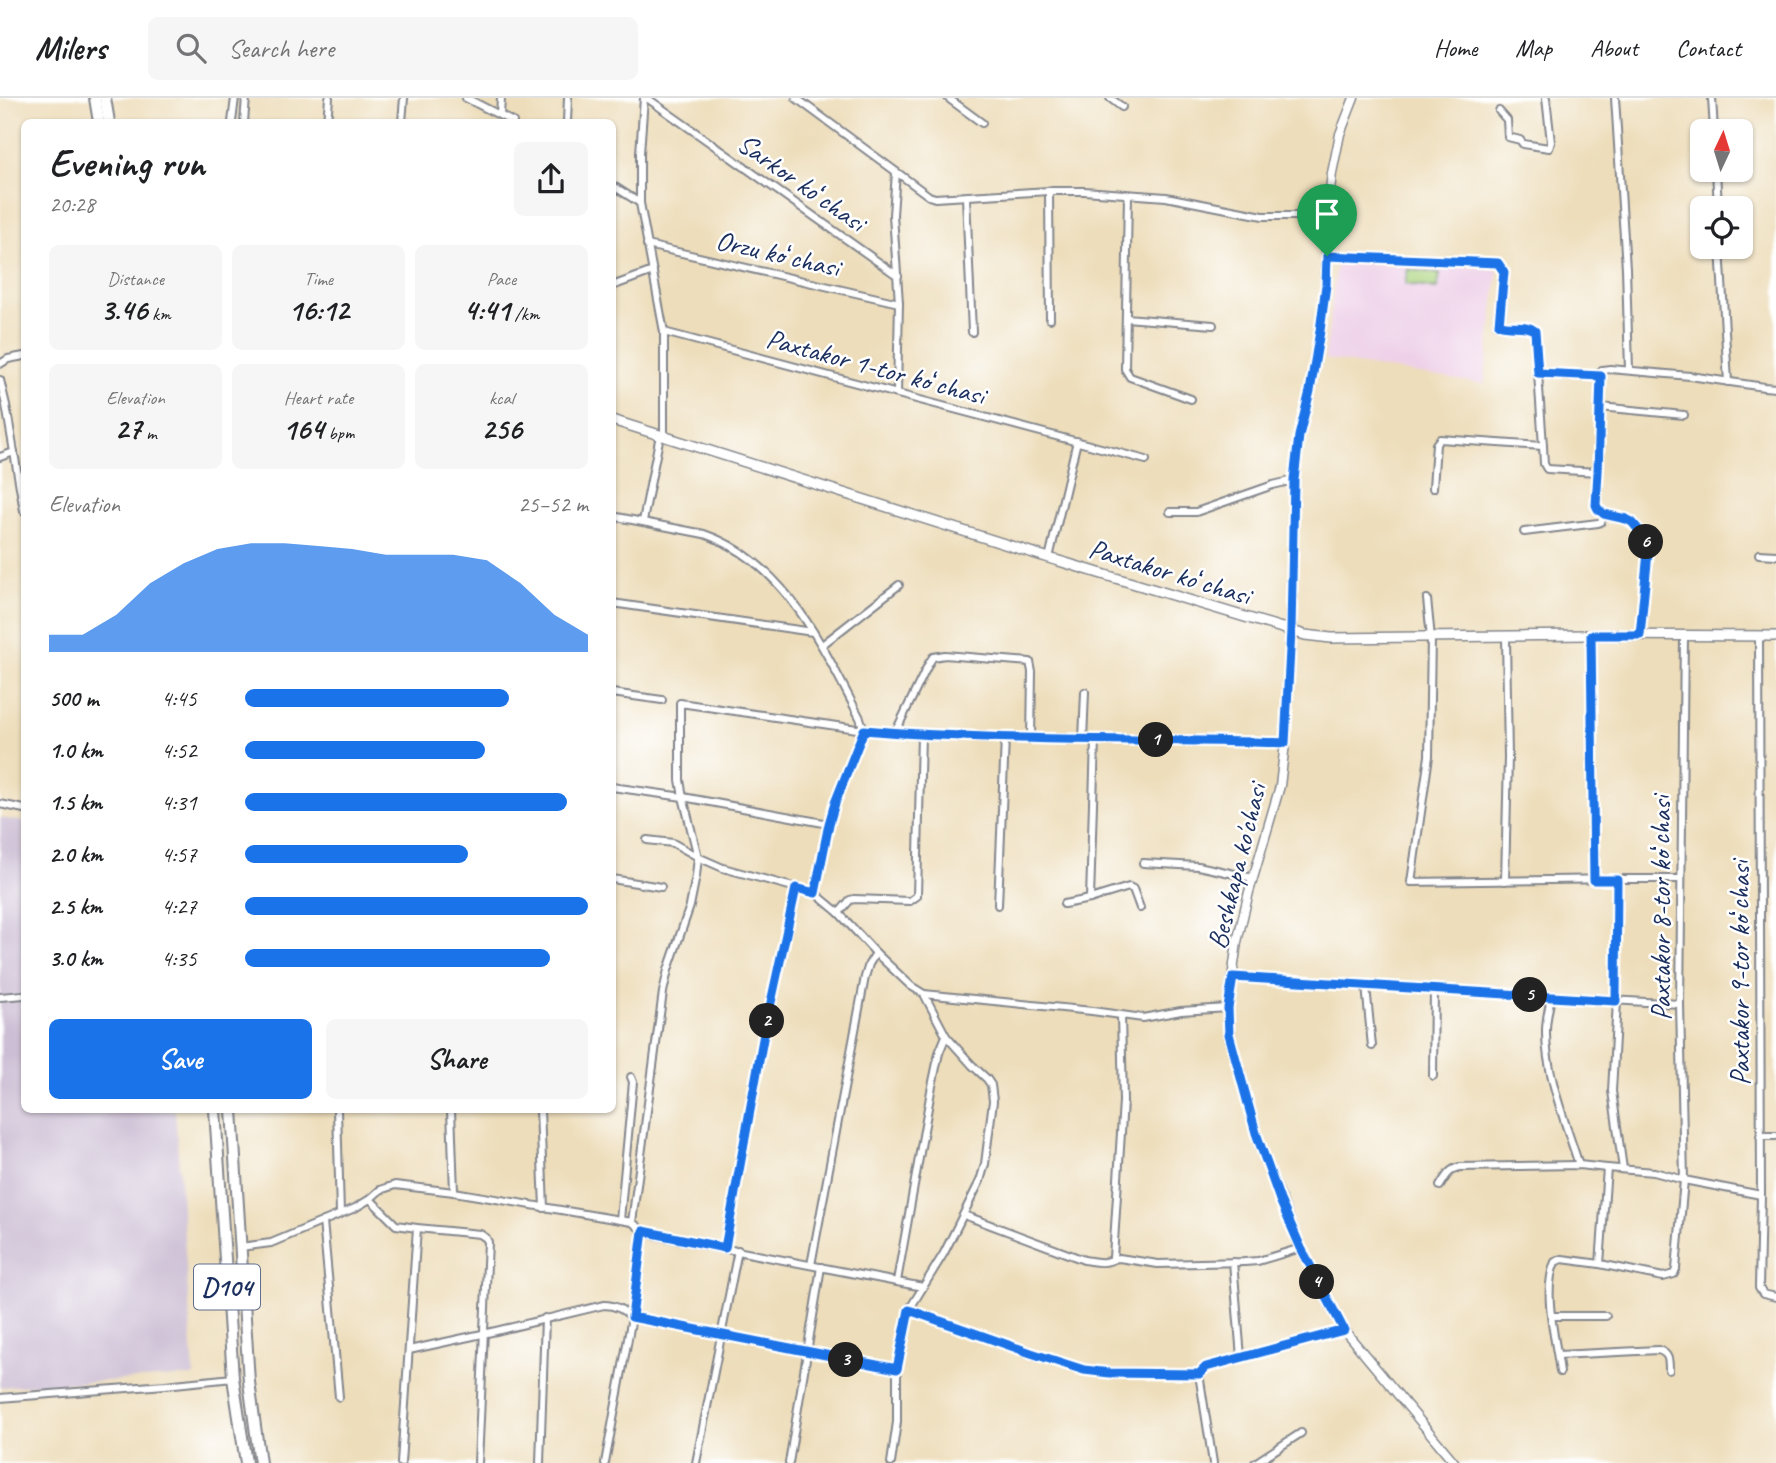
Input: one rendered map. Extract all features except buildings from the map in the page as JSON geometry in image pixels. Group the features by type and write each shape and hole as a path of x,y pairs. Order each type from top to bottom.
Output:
{"main road":[{"path":"95,98 98,119"},
{"path":"105,98 108,119"},
{"name":"Paxtakor koʻchasi","path":"616,421 1049,558 1305,635 1331,638 1776,636"},
{"name":"D104","path":"215,1113 233,1378 246,1463"},
{"name":"D104","path":"232,1113 249,1382 260,1463"}],"street":[{"path":"232,119 235,98"},
{"path":"244,119 246,98"},
{"path":"327,119 329,98"},
{"path":"402,119 404,98"},
{"path":"466,98 507,119"},
{"path":"500,98 500,115"},
{"path":"567,119 568,98"},
{"path":"643,522 662,435 664,332 640,203 640,153 646,98"},
{"name":"Sarkor koʻchasi","path":"646,98 898,276"},
{"path":"796,98 935,198 1084,191 1166,197 1264,216 1327,216"},
{"path":"948,98 982,123"},
{"path":"1110,98 1122,107"},
{"name":"Beshkapa ko'chasi","path":"1354,98 1335,152 1327,216 1326,285 1310,391 1299,436 1294,480 1291,631 1280,786 1237,942 1228,1008 1229,1034 1256,1133 1280,1200 1301,1248 1344,1330 1455,1463"},
{"path":"1499,111 1507,120 1508,137 1520,140 1523,144 1549,148 1551,142 1546,98"},
{"path":"1615,98 1626,268 1629,370"},
{"path":"1712,98 1713,119"},
{"path":"896,172 893,215 899,303 897,394"},
{"path":"616,188 640,203"},
{"path":"1049,191 1050,319"},
{"path":"1128,195 1125,369 1130,377 1191,399"},
{"path":"966,197 972,332"},
{"name":"Orzu koʻchasi","path":"647,245 899,303"},
{"path":"1327,256 1498,263 1504,272 1499,324 1531,328 1535,331 1546,469 1598,472"},
{"path":"1721,259 1728,382"},
{"path":"616,285 653,271"},
{"path":"1126,318 1213,325"},
{"name":"Paxtakor 1-tor koʻchasi","path":"664,332 1146,460"},
{"path":"0,364 21,357"},
{"path":"1640,635 1648,552 1643,535 1632,522 1604,514 1596,505 1602,370 1690,376 1776,388"},
{"path":"1538,373 1601,376"},
{"path":"0,380 21,493"},
{"path":"1600,407 1684,415"},
{"path":"1433,488 1436,444 1440,439 1543,446"},
{"path":"1049,558 1077,441"},
{"path":"0,457 14,452"},
{"path":"1170,512 1196,512 1294,480"},
{"path":"1524,532 1598,523 1604,514"},
{"path":"616,517 717,538 772,576 822,645 864,730 829,824 815,893"},
{"path":"1759,554 1776,555"},
{"path":"822,645 899,585"},
{"path":"1427,599 1430,638 1429,756 1411,882 1681,879"},
{"path":"616,604 813,632"},
{"path":"1591,635 1594,880"},
{"name":"Paxtakor 8-tor koʻchasi","path":"1560,1372 1549,1289 1555,1262 1562,1259 1600,1264 1663,1277 1674,1274 1676,1269 1684,1180 1680,1004 1684,636"},
{"name":"Paxtakor 9-tor koʻchasi","path":"1759,636 1759,1288 1763,1294 1776,1297"},
{"path":"1505,881 1508,757 1506,637"},
{"path":"895,733 929,663 933,657 945,655 1030,662 1031,739"},
{"path":"1083,740 1085,692"},
{"path":"616,694 662,700"},
{"path":"632,1222 663,992 690,906 698,857 680,780 680,703 864,730 921,735 1285,743"},
{"path":"839,913 854,899 910,901 917,896 921,735"},
{"path":"998,905 1005,738"},
{"path":"1090,899 1095,740"},
{"path":"616,788 829,824"},
{"path":"0,804 21,808"},
{"path":"648,839 673,843 698,857 734,871 815,893 839,913 911,986 924,994 1143,1018 1181,1011 1228,1008"},
{"path":"1143,863 1198,866 1253,878"},
{"path":"616,880 661,887"},
{"path":"1617,880 1612,1091 1623,1169"},
{"path":"1064,904 1129,887 1133,889 1140,908"},
{"path":"725,1248 763,1039 796,888"},
{"path":"811,1265 865,977 876,953"},
{"path":"1233,977 1680,1004"},
{"path":"1366,986 1373,1046"},
{"path":"1433,1076 1434,989"},
{"path":"891,1463 897,1422 897,1369 909,1310 944,1253 976,1190 985,1164 993,1092 988,1079 946,1036 924,994"},
{"path":"0,997 21,995"},
{"path":"1551,997 1546,1030 1548,1056 1556,1094 1579,1165"},
{"path":"1113,1258 1123,1101 1121,1015"},
{"path":"897,1281 931,1091 939,1053 946,1036"},
{"path":"620,1220 633,1082 631,1077"},
{"path":"337,1113 340,1213"},
{"path":"451,1113 454,1192"},
{"path":"540,1113 544,1208"},
{"path":"1760,1136 1776,1136"},
{"path":"1440,1186 1453,1168 1579,1165 1654,1172 1761,1195"},
{"path":"1600,1264 1607,1168"},
{"path":"240,1247 271,1242 355,1208 380,1190 395,1185 454,1192 632,1222 643,1231 923,1287"},
{"path":"370,1199 396,1224 480,1234 486,1238 488,1253 478,1463"},
{"path":"964,1215 1094,1262 1108,1262 1113,1258 1158,1264 1258,1261 1301,1248"},
{"path":"323,1221 339,1397"},
{"path":"401,1463 417,1228"},
{"path":"605,1463 632,1317 643,1231"},
{"path":"696,1463 738,1250"},
{"path":"1233,1262 1241,1357"},
{"path":"789,1463 821,1267"},
{"path":"409,1349 610,1305 622,1309 632,1317 897,1369"},
{"path":"909,1310 1084,1370 1110,1373 1199,1374 1206,1367 1344,1330"},
{"path":"1552,1316 1606,1316"},
{"path":"540,1463 545,1318"},
{"path":"1558,1355 1658,1350 1669,1358 1669,1370"},
{"path":"1199,1374 1213,1463"},
{"path":"0,1398 233,1378"},
{"path":"1255,1463 1301,1433"}],"shaded area":[{"path":"1337,260 1450,270 1451,265 1498,270 1484,384 1325,359"},
{"path":"0,818 21,822 21,1113 175,1113 194,1376 0,1387"}],"green space":[{"path":"1408,269 1440,274 1437,289 1405,284"}],"route":[{"path":"1327,256 1498,263 1504,272 1499,324 1531,328 1535,331 1538,373 1601,376 1596,505 1604,514 1632,522 1643,535 1648,552 1640,635 1591,635 1594,880 1617,880 1616,1001 1233,977 1228,1008 1229,1034 1256,1133 1301,1248 1344,1330 1206,1367 1199,1374 1110,1373 1084,1370 909,1310 897,1369 632,1317 643,1231 725,1248 763,1039 796,888 815,893 835,803 864,730 1031,739 1285,743 1291,631 1294,480 1299,436 1320,331 1327,256"}]}
